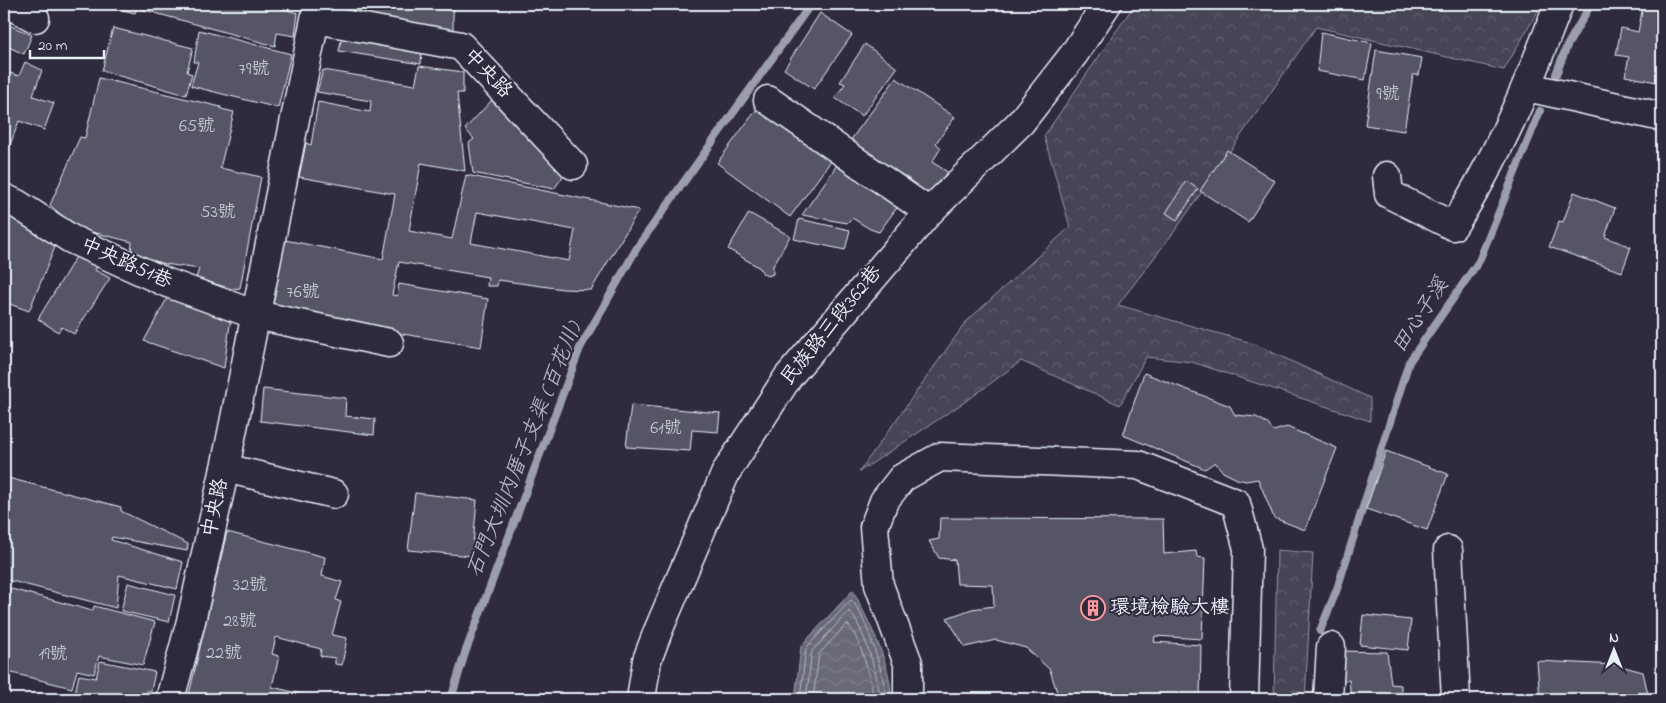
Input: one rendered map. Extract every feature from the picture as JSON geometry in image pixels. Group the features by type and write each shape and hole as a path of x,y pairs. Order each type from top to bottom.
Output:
{"street":[{"path":"8,4 34,18"},
{"name":"民族路三段362巷","path":"641,699 647,660 655,638 726,472 788,377 928,212 1021,122 1074,54 1107,4"},
{"path":"1387,176 1389,194 1453,226 1472,197 1527,87 1559,4"},
{"name":"中央路","path":"170,699 191,621 225,468 317,11 461,46 573,165"},
{"path":"1527,87 1662,117"},
{"path":"768,100 928,212"},
{"name":"中央路51巷","path":"4,198 17,204 71,239 165,282 256,315"},
{"path":"256,315 388,343"},
{"path":"908,699 908,663 879,585 874,527 884,501 902,478 940,457 1138,465 1236,504 1248,549 1244,699"},
{"path":"225,468 334,494"},
{"path":"1448,550 1456,699"},
{"path":"1328,699 1331,647"}],"green space":[{"path":"1135,4 1542,4 1504,70 1316,27 1177,228 1118,305 1252,343 1370,398 1370,421 1192,362 1146,357 1120,405 1021,361 972,397 859,472 966,322 1070,227 1044,136"},
{"path":"1277,550 1313,553 1305,699 1274,699"}],"water":[{"path":"853,590 883,657 888,672 891,699 795,699 801,646"}],"building":[{"path":"116,4 265,4 298,13 295,36 277,33 275,46 137,8 135,13 115,8"},
{"path":"335,4 456,4 453,14 453,33 333,14"},
{"path":"1643,6 1662,10 1662,83 1625,76 1629,57 1616,55 1621,28 1638,32"},
{"path":"820,13 852,35 814,89 784,69"},
{"path":"4,23 32,35 24,54 4,45"},
{"path":"113,28 193,48 187,72 192,74 186,95 102,71"},
{"path":"199,30 291,54 278,108 191,86 198,62 194,62"},
{"path":"1321,32 1372,43 1365,80 1317,71"},
{"path":"342,35 422,49 421,64 339,51"},
{"path":"865,44 897,68 862,116 835,98 845,84 840,82"},
{"path":"1376,50 1422,58 1419,75 1413,75 1404,131 1365,125"},
{"path":"25,62 42,70 33,96 54,103 44,130 19,121 4,161 4,71 19,76"},
{"path":"419,66 463,72 463,93 457,93 465,171 421,163 409,231 452,239 466,175 639,210 591,290 563,289 498,280 497,286 487,286 488,277 399,262 392,295 397,296 399,284 488,299 481,347 271,312 285,240 383,259 395,194 299,177 306,143 311,145 318,102 370,112 371,101 317,92 323,70 415,85","holes":["477,212 575,230 569,261 471,243"]},
{"path":"99,78 221,107 221,109 234,112 220,168 261,177 240,288 232,289 196,278 199,269 165,264 131,254 132,242 76,228 50,205 80,137 85,138"},
{"path":"896,78 955,117 936,143 941,148 932,162 949,173 927,199 907,184 910,180 850,141"},
{"path":"493,99 566,172 554,189 473,173 469,143 474,139 465,129"},
{"path":"759,106 833,158 790,217 717,163"},
{"path":"1227,150 1275,181 1248,222 1200,191"},
{"path":"837,165 899,205 879,232 852,218 847,223 802,215"},
{"path":"1186,181 1198,189 1177,220 1166,213"},
{"path":"1574,192 1615,208 1605,237 1631,247 1622,272 1549,247 1559,221 1563,222"},
{"path":"749,213 790,236 773,266 773,274 768,276 763,274 760,268 728,249"},
{"path":"4,214 38,227 35,234 57,242 29,311 4,302"},
{"path":"799,219 850,230 845,250 794,239"},
{"path":"77,255 97,266 95,270 110,278 74,334 62,327 58,332 38,319"},
{"path":"170,293 231,317 224,368 144,341"},
{"path":"1144,373 1230,406 1235,415 1256,417 1267,423 1273,431 1287,427 1337,448 1305,530 1274,518 1258,479 1246,481 1237,479 1223,472 1215,462 1205,469 1123,435"},
{"path":"263,389 346,398 345,416 375,419 374,435 260,421"},
{"path":"631,405 720,413 718,432 692,430 690,451 626,447"},
{"path":"1386,451 1448,474 1427,530 1366,509"},
{"path":"4,477 121,507 121,511 188,544 187,551 112,537 111,540 183,562 177,589 119,575 116,608 4,579"},
{"path":"415,493 477,500 472,556 408,550"},
{"name":"環境檢驗大樓","path":"940,518 1163,519 1164,554 1196,551 1197,557 1205,558 1202,639 1155,636 1154,642 1201,645 1200,699 1039,699 1058,695 1050,670 1026,648 996,640 965,647 947,618 972,609 994,606 993,585 957,584 955,560 939,558 929,541 939,539"},
{"path":"227,532 325,557 322,576 342,582 336,600 341,602 332,635 347,638 342,665 335,664 335,658 320,656 321,649 276,637 272,654 279,656 272,687 323,699 188,699"},
{"path":"128,583 175,595 169,622 121,611"},
{"path":"4,587 93,611 94,606 155,622 143,665 99,656 94,674 77,670 72,688 4,671"},
{"path":"1363,615 1411,620 1408,650 1360,645"},
{"path":"1340,651 1387,652 1391,684 1401,685 1401,698 1351,699 1349,680 1338,682"},
{"path":"100,661 155,672 151,691 147,691 145,699 81,699 74,697 79,675 96,678"},
{"path":"1537,661 1617,665 1643,672 1649,699 1540,699"}],"waterway":[{"name":"石門大圳內厝子支渠 (百花川)","path":"451,699 465,653 580,348 638,246 811,4"},
{"name":"田心子溪","path":"1556,74 1567,46 1591,4"},
{"name":"田心子溪","path":"1320,631 1337,589 1409,362 1479,261 1540,111"}],"place":[{"name":"環境檢驗大樓","path":"1093,608"}]}
